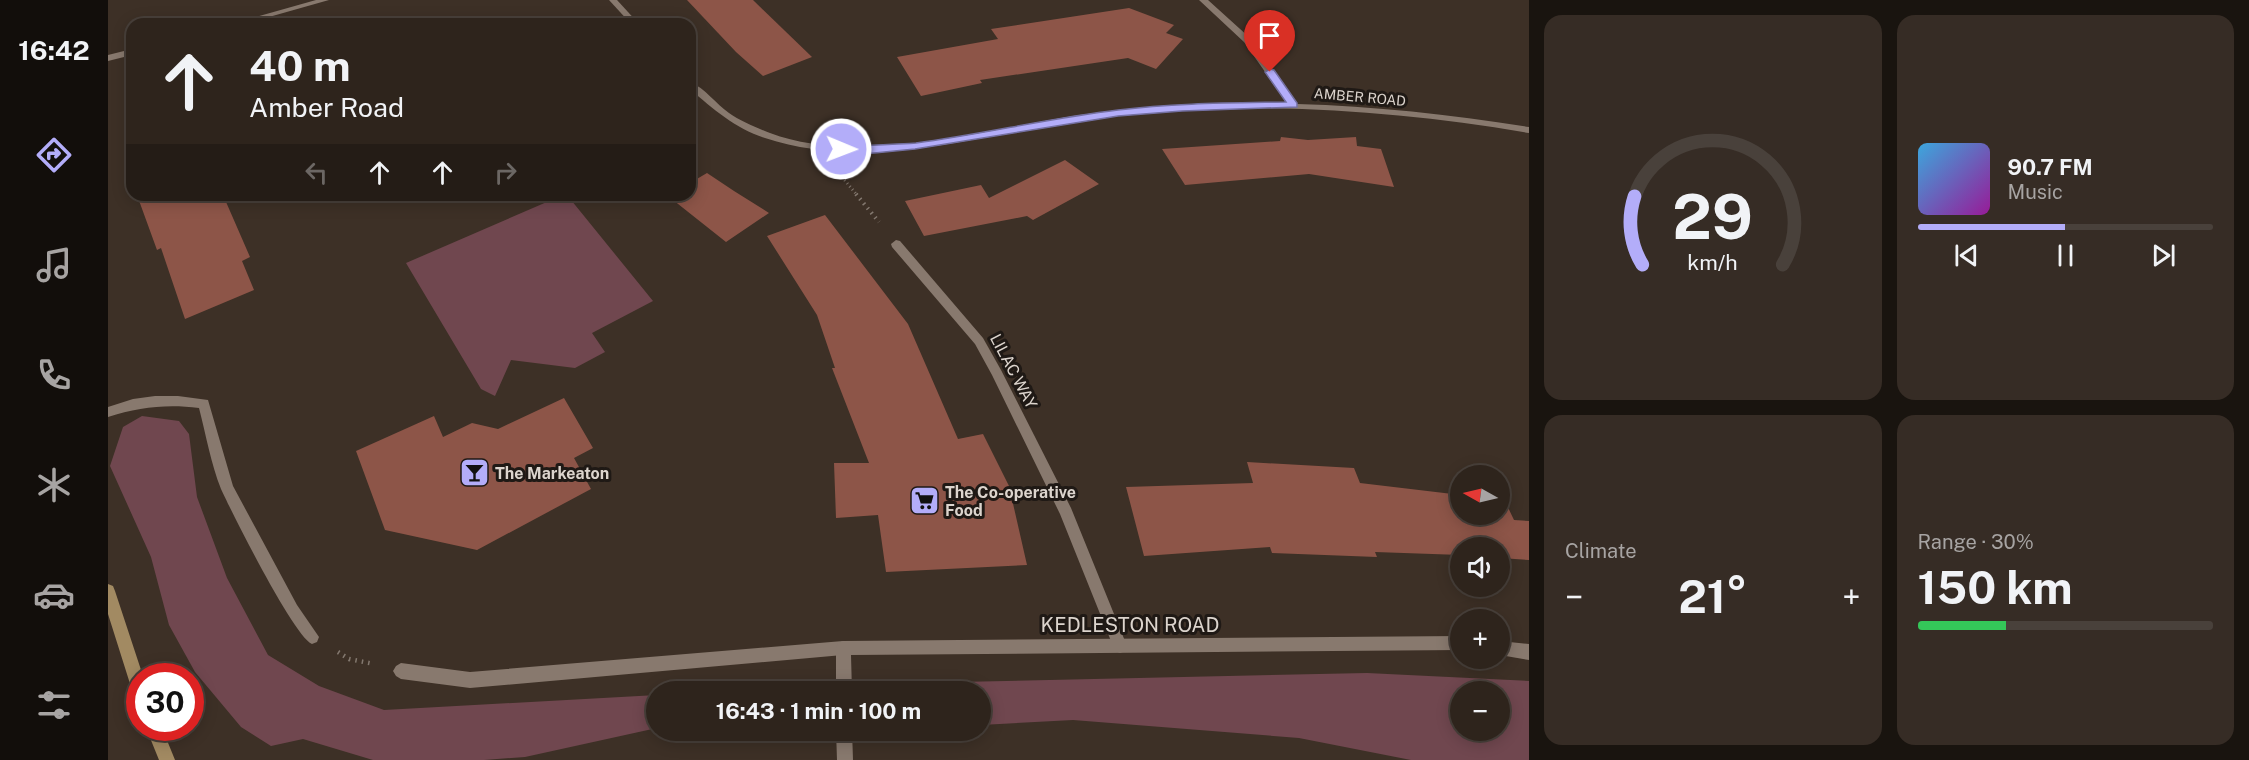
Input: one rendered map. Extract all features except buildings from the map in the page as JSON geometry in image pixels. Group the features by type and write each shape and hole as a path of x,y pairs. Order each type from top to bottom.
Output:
{"street":[{"path":"258,18 325,0"},
{"path":"613,0 629,18"},
{"path":"1203,0 1247,40 1293,105"},
{"path":"108,58 126,54"},
{"name":"AMBER ROAD","path":"696,90 725,117 760,134 819,148 864,151 915,146 1118,113 1182,108 1293,105 1424,116 1529,130"},
{"name":"LILAC WAY","path":"896,244 979,341 997,373 1066,512 1120,646"},
{"path":"108,412 138,401 173,399 204,404 227,487 292,610 312,637"},
{"path":"108,591 131,663"},
{"name":"KEDLESTON ROAD","path":"401,670 470,680 843,648 1450,643"},
{"path":"843,648 844,681"},
{"path":"1510,649 1529,652"},
{"path":"159,741 167,760"},
{"path":"844,741 844,760"}],"path":[{"path":"819,148 896,244"},
{"path":"312,637 350,659 401,670"}],"shaded area":[{"path":"549,201 572,201 653,301 592,333 605,352 575,368 511,360 495,396 481,389 406,263"},
{"path":"142,416 179,421 189,434 197,497 227,578 268,655 319,686 384,710 646,696 646,730 525,757 484,760 373,760 303,739 271,746 241,727 204,683 204,663 190,663 169,625 151,557 110,466 123,427"},
{"path":"1367,673 1529,681 1529,760 1411,760 1299,738 1073,720 991,724 991,681"}],"place":[{"name":"The Markeaton","path":"474,473"},
{"name":"The Co-operative Food","path":"924,501"}],"route":[{"path":"841,149 864,151 915,146 1118,113 1238,105 1293,105 1270,72"}]}
